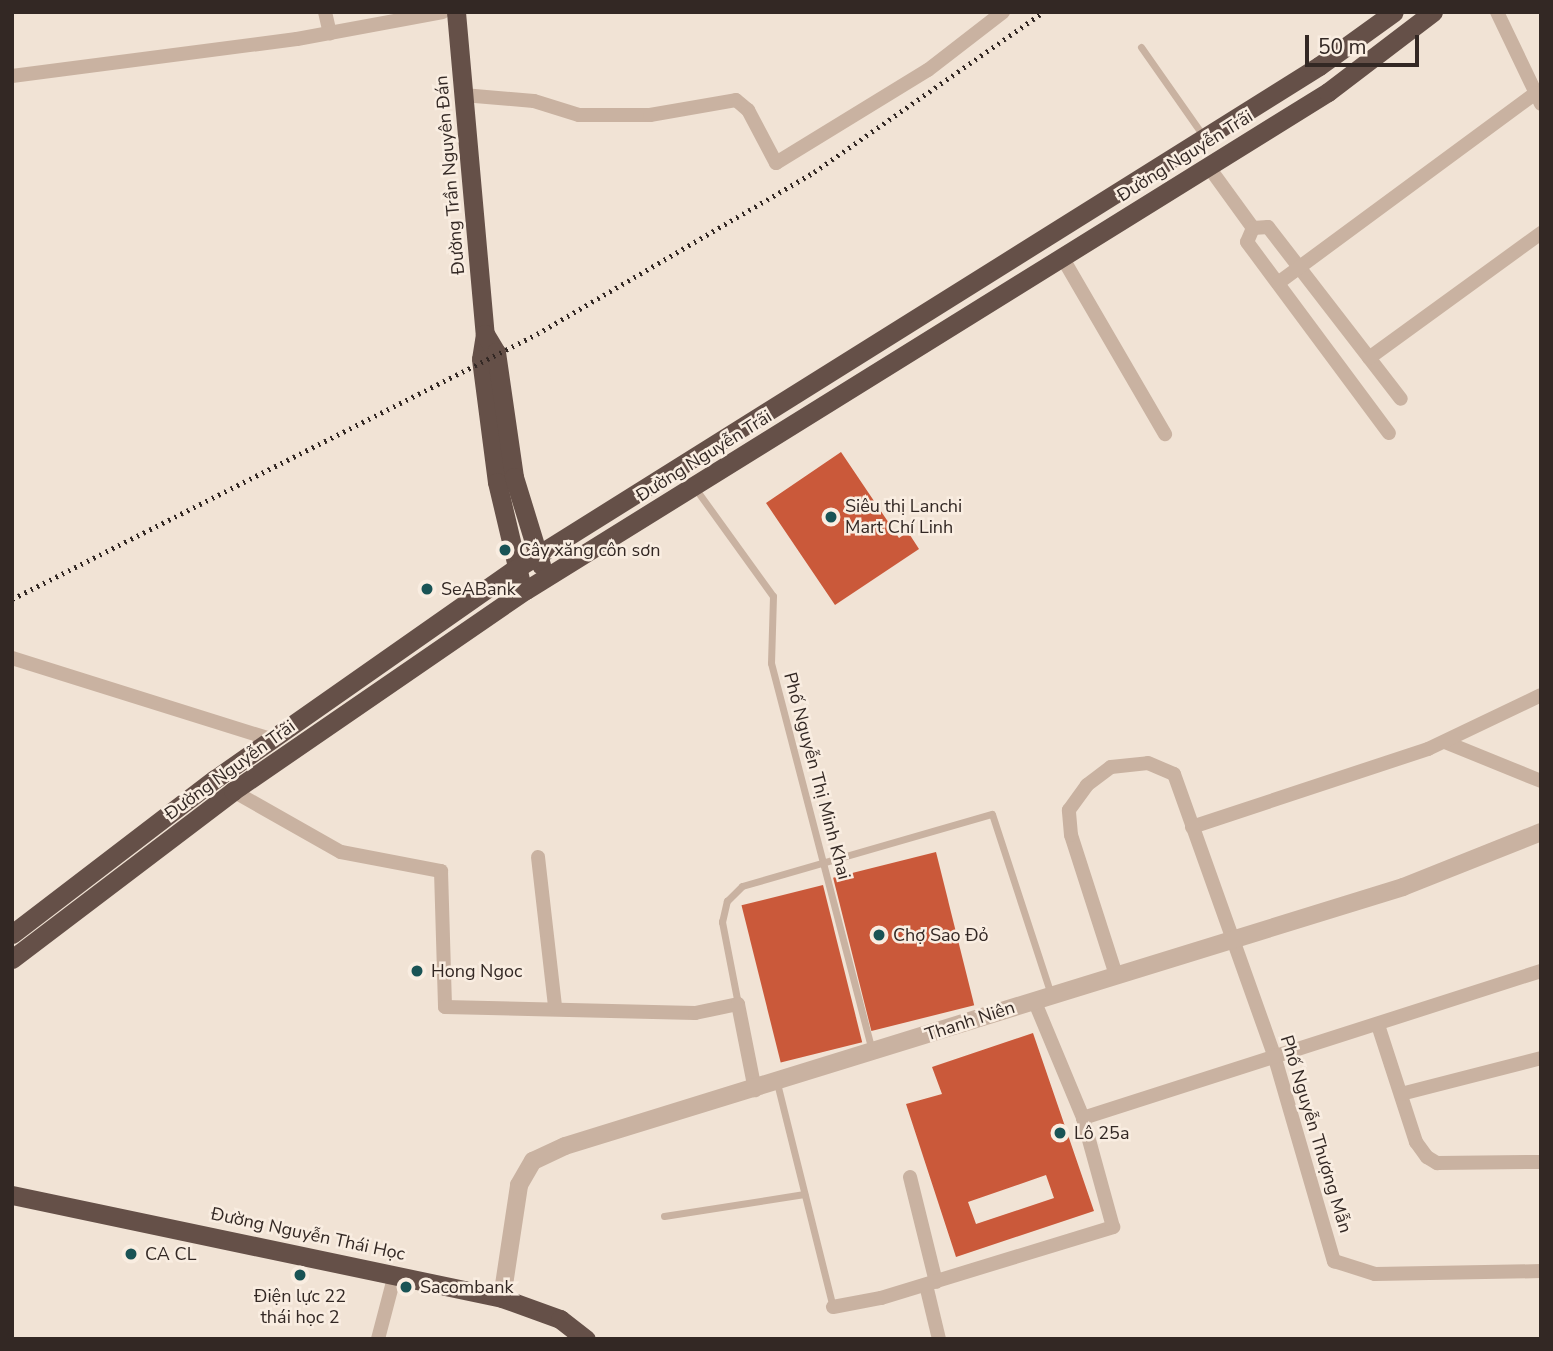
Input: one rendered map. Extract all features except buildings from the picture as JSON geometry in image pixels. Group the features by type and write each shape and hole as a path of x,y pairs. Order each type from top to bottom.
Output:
{"highway":[{"name":"Đường Trần Nguyên Đán","path":"456,12 485,334 481,359 514,570 526,590"},
{"name":"Đường Nguyễn Trãi","path":"12,934 215,779 514,570 1204,138 1394,12"},
{"name":"Đường Nguyễn Trãi","path":"12,959 233,791 526,590 1328,92 1433,12"},
{"name":"Đường Trần Nguyên Đán","path":"485,334 496,352 514,477 536,556 547,577"},
{"path":"683,466 695,487"},
{"path":"215,779 233,791"},
{"name":"Đường Nguyễn Thái Học","path":"12,1195 502,1298 560,1319 586,1339"}],"street":[{"path":"325,12 330,33"},
{"path":"12,76 330,33 443,12"},
{"path":"463,95 534,101 579,115 650,115 736,100 748,110 776,163 928,71 1003,12"},
{"path":"1278,283 1538,99 1497,12"},
{"path":"1208,166 1253,228"},
{"path":"1253,228 1268,227 1401,399"},
{"path":"1253,228 1247,242 1389,433"},
{"path":"1369,358 1541,233"},
{"path":"1062,257 1165,434"},
{"path":"12,658 271,739"},
{"path":"1192,827 1445,742 1541,695"},
{"path":"1445,742 1541,781"},
{"name":"Phố Nguyễn Thượng Mẫn","path":"1116,975 1071,835 1069,810 1111,767 1148,763 1174,774 1274,1055 1334,1261 1375,1274 1541,1271"},
{"path":"233,791 353,856 441,871 445,1007 555,1007 695,1013 737,1004 755,1090"},
{"name":"Thanh Niên","path":"502,1298 519,1185 533,1161 1043,997 1403,887 1541,832"},
{"path":"538,857 555,1007"},
{"path":"1083,1118 1541,971"},
{"path":"833,1307 931,1283 1113,1227 1083,1118 1043,997"},
{"path":"1378,1025 1416,1142 1437,1163 1541,1162"},
{"path":"1401,1094 1541,1058"},
{"path":"910,1177 939,1339"},
{"path":"378,1339 395,1274"}],"lane":[{"path":"1141,47 1204,138"},
{"name":"Phố Nguyễn Thị Minh Khai","path":"695,487 773,596 771,663 873,1052"},
{"path":"737,1004 722,922 727,901 741,886 826,866 992,814 1043,997"},
{"path":"778,1083 833,1307"},
{"path":"664,1216 804,1194"}],"railway":[{"path":"12,599 537,334 814,172 1043,12"}],"place":[{"name":"Siêu thị Lanchi Mart Chí Linh","path":"831,517"},
{"name":"Cây xăng côn sơn","path":"505,550"},
{"name":"SeABank","path":"427,589"},
{"name":"Chợ Sao Đỏ","path":"879,935"},
{"name":"Hong Ngoc","path":"417,971"},
{"name":"Lô 25a","path":"1060,1133"},
{"name":"CA CL","path":"131,1254"},
{"name":"Điện lực 22 thái học 2","path":"300,1275"},
{"name":"Sacombank","path":"406,1287"}]}
